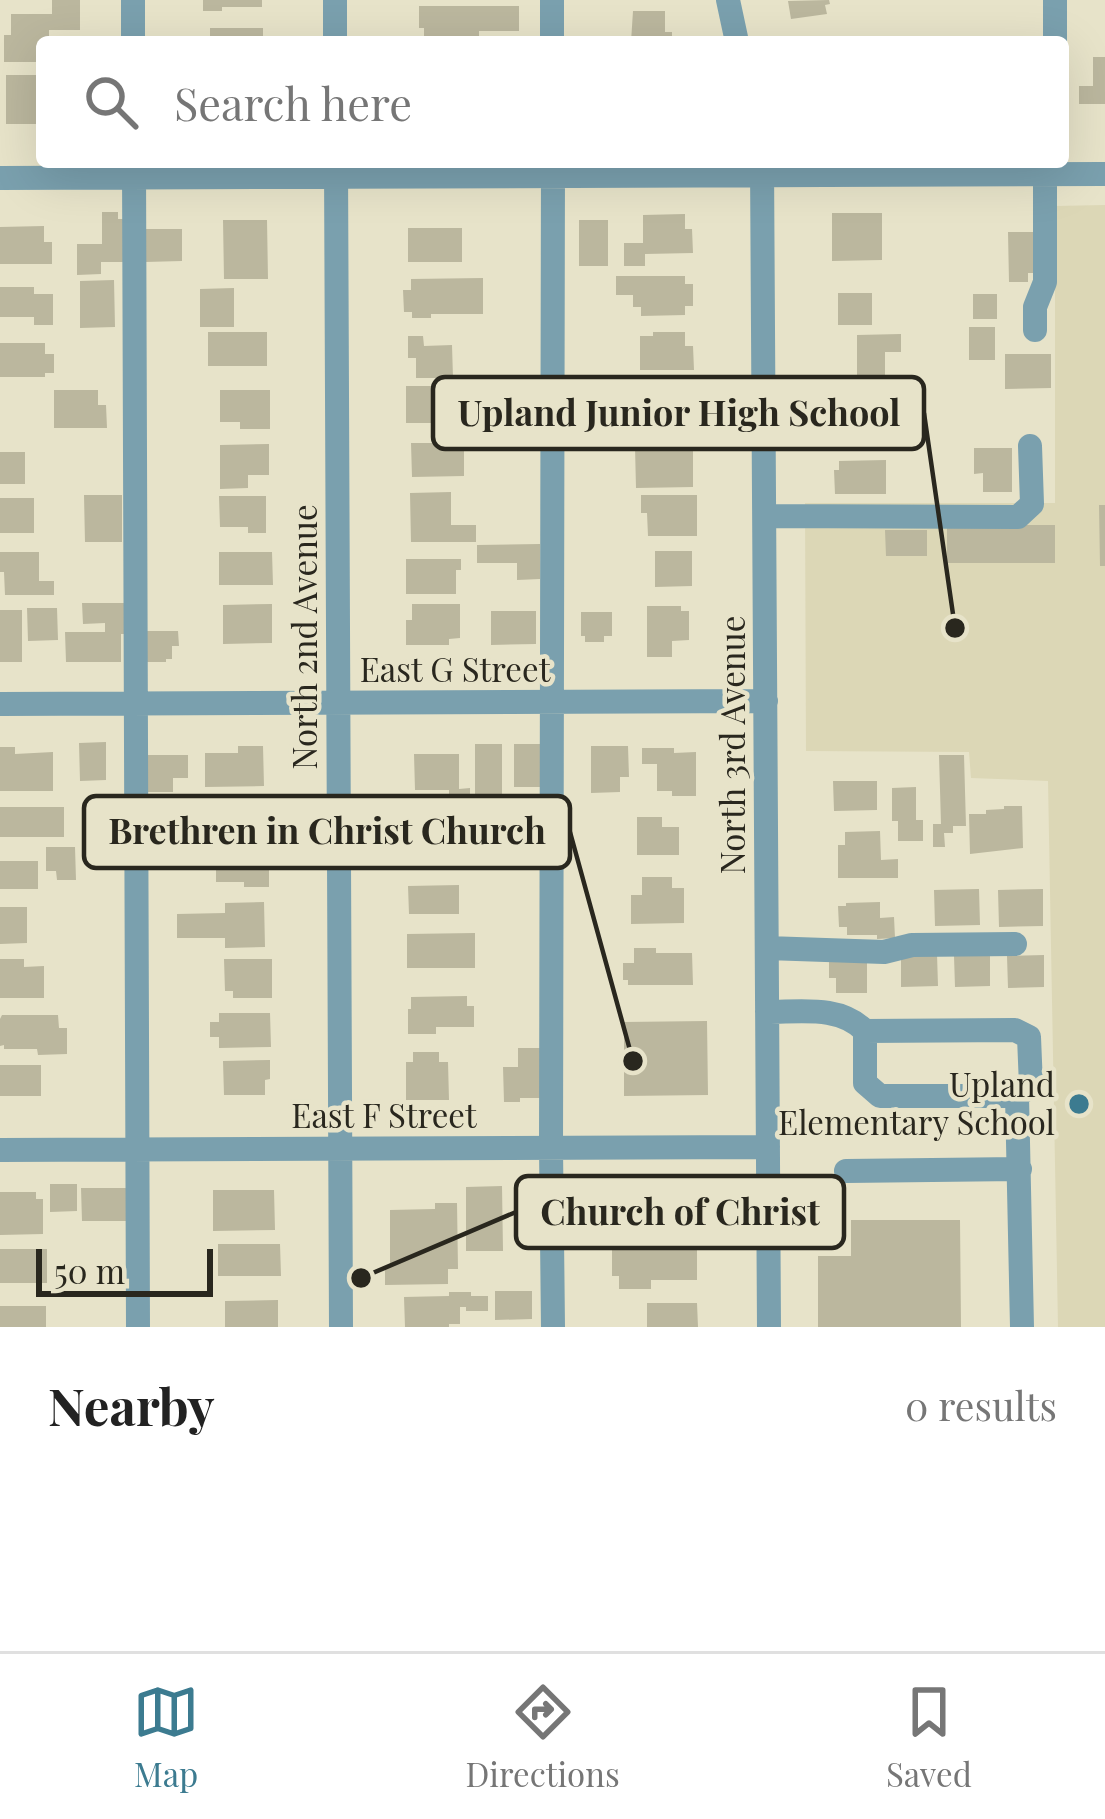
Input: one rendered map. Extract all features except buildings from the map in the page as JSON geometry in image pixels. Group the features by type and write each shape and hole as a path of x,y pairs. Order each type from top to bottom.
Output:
{"street":[{"path":"133,0 133,36"},
{"path":"335,0 335,36"},
{"path":"552,0 552,36"},
{"path":"728,0 736,36"},
{"path":"1055,0 1055,36"},
{"path":"0,178 134,170 336,169 1052,170 1105,174"},
{"name":"North 2nd Avenue","path":"336,169 340,1327"},
{"path":"553,169 553,1327"},
{"name":"North 3rd Avenue","path":"763,169 769,1327"},
{"path":"134,170 139,1327"},
{"path":"1035,330 1035,307 1045,282 1052,170"},
{"path":"765,516 1018,517 1032,504 1030,446"},
{"name":"East G Street","path":"0,704 766,701"},
{"path":"767,948 884,952 912,945 1015,944"},
{"path":"767,1012 846,1015 865,1031 1016,1030 1029,1037 1031,1086 1017,1096 880,1096 865,1083 865,1031"},
{"path":"1017,1096 1022,1327"},
{"name":"East F Street","path":"0,1150 768,1148"},
{"path":"846,1171 1020,1169"}],"shaded area":[{"path":"1105,205 1105,1327 1058,1327 1048,781 971,778 969,752 806,751 805,503 1055,503 1055,206"}],"place":[{"name":"Upland Junior High School","path":"955,628"},
{"name":"Brethren in Christ Church","path":"633,1061"},
{"name":"Upland Elementary School","path":"1079,1104"},
{"name":"Church of Christ","path":"361,1278"}]}
